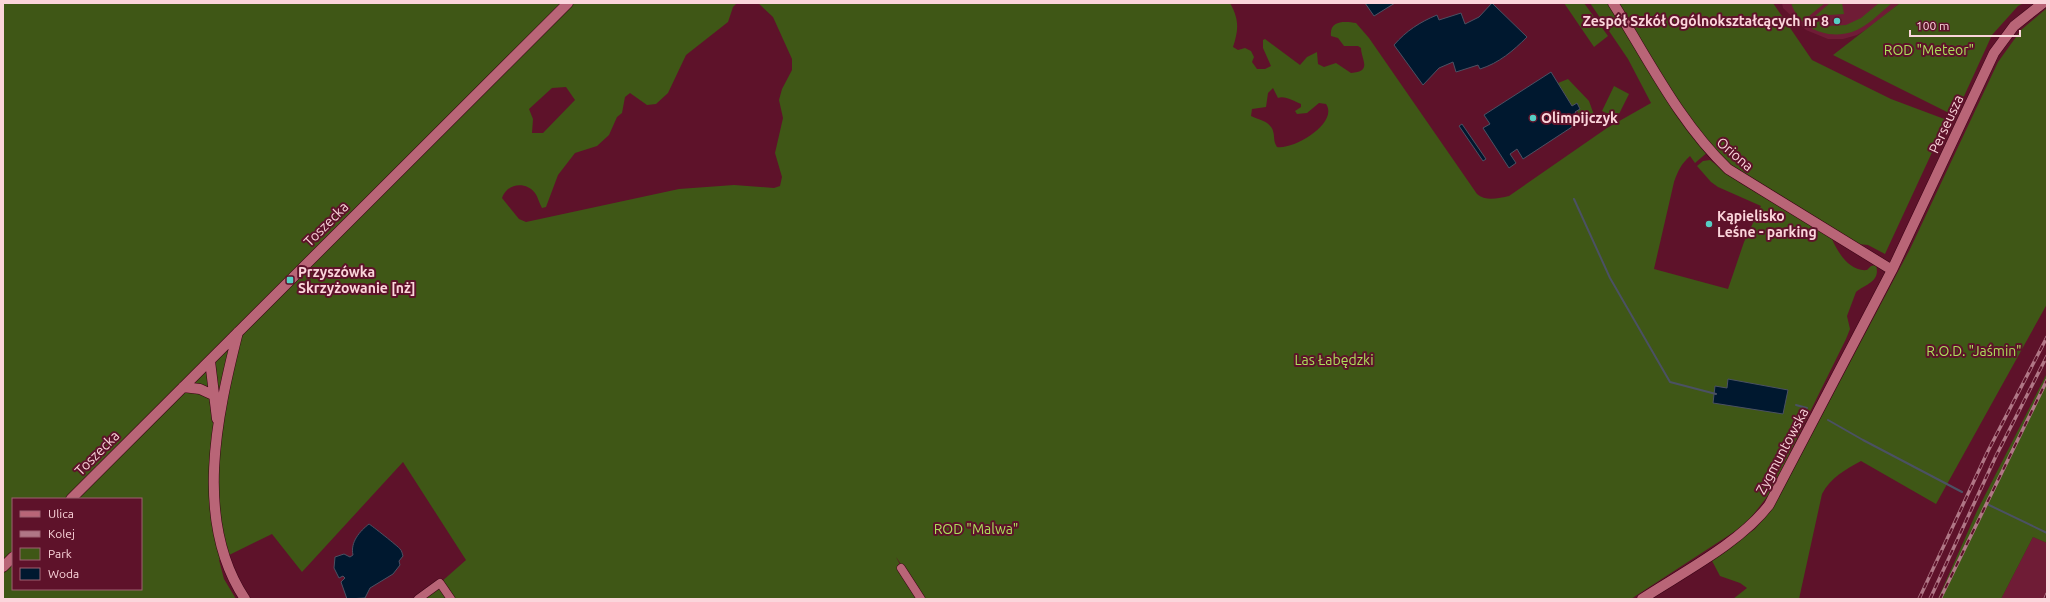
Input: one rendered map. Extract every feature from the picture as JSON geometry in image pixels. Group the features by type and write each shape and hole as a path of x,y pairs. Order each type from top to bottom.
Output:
{"street":[{"name":"Toszecka","path":"72,498 568,3"},
{"name":"Oriona","path":"1613,3 1684,119 1709,151 1728,169 1892,270"},
{"name":"Perseusza","path":"1892,270 1994,54 2014,26 2043,3"},
{"name":"Zygmuntowska","path":"1642,599 1743,533 1764,511 1777,491 1892,270"},
{"path":"238,332 226,379 218,427 214,473 217,518 226,558 233,578 245,599"},
{"path":"210,361 226,379"},
{"path":"210,361 218,427"},
{"path":"183,387 200,389 213,395"},
{"path":"3,567 12,558"},
{"path":"901,568 921,599"},
{"path":"418,599 440,583 451,599"}],"shaded area":[{"name":"Zespół Szkół Ogólnokształcących nr 8","path":"1782,3 1900,3 1869,28 1857,35 1843,39 1828,39 1806,30 1783,8"},
{"path":"2033,537 2047,543 2047,599 2001,599"}],"green space":[{"name":"Las Łabędzki","path":"3,3 737,3 733,7 728,22 686,55 668,93 656,104 647,105 630,93 625,97 622,113 617,117 609,135 597,146 575,153 558,175 546,207 542,208 535,193 531,189 522,185 512,187 504,193 502,198 519,219 526,222 679,189 734,185 774,188 780,186 782,177 775,153 783,118 779,100 782,89 792,70 792,59 773,17 758,3 1230,3 1235,14 1237,24 1233,47 1238,50 1245,48 1251,51 1254,57 1252,62 1257,69 1265,69 1271,66 1263,48 1263,40 1265,39 1300,65 1307,57 1317,52 1318,64 1324,67 1336,63 1351,73 1358,72 1364,68 1361,48 1358,46 1344,46 1338,38 1331,36 1331,31 1335,24 1343,22 1356,23 1369,38 1477,194 1488,199 1509,196 1607,128 1651,103 1628,59 1590,3 1773,3 1812,60 1891,99 1947,120 1885,254 1868,245 1858,244 1751,180 1709,151 1695,163 1690,156 1678,171 1674,182 1654,269 1728,289 1744,242 1761,206 1718,187 1711,182 1697,166 1703,161 1710,160 1740,183 1832,239 1841,255 1850,265 1861,270 1867,270 1871,266 1876,265 1877,271 1871,282 1856,292 1847,316 1850,329 1846,339 1770,493 1749,520 1740,528 1631,599 925,599 896,557 918,599 418,599 440,583 466,560 403,462 302,572 272,534 219,560 224,579 236,599 3,599","holes":["566,87 575,100 543,133 532,133 533,119 529,109 552,88","1273,88 1278,98 1286,98 1301,104 1301,107 1295,111 1297,114 1307,113 1319,103 1326,104 1328,111 1326,119 1321,127 1303,140 1285,147 1277,147 1272,128 1264,121 1251,116 1252,109 1266,107 1268,93"]},
{"path":"1564,3 1584,3 1608,36 1594,47"},
{"path":"1791,3 1825,3 1809,16 1828,26 1846,25 1861,18 1879,3 1892,3 1858,30 1843,34 1833,34 1815,30 1807,25 1800,19"},
{"path":"1830,3 1842,3 1844,14 1815,16"},
{"name":"ROD \"Meteor\"","path":"1900,3 2024,3 2018,6 1992,35 1955,116 1833,55"},
{"name":"R.O.D. \"Jaśmin\"","path":"2047,8 2047,304 1936,504 1861,461 1834,478 1822,494 1799,599 1733,599 1747,588 1740,583 1720,576 1711,559 1755,529 1773,508 1910,249 1998,62 2021,30"},
{"path":"1568,79 1589,101 1594,115 1588,127 1577,111 1580,108 1577,104 1572,106 1558,83"},
{"path":"1614,86 1629,94 1617,118 1602,111"},
{"path":"2047,373 2047,543 2033,537 2001,599 1938,599 1977,511"}],"water":[{"path":"1365,3 1395,3 1374,16"},
{"path":"1492,3 1527,37 1505,56 1487,66 1480,69 1478,65 1456,72 1453,62 1439,68 1423,85 1394,45 1403,35 1414,27 1437,15 1439,20 1461,13 1465,24 1479,17"},
{"name":"Olimpijczyk","path":"1551,72 1572,106 1577,103 1580,109 1575,112 1581,121 1523,159 1517,149 1510,154 1516,163 1509,168 1483,128 1490,124 1484,115"},
{"path":"1462,124 1486,159 1483,161 1459,126"},
{"path":"1728,379 1788,390 1783,414 1713,403 1715,386 1727,388"},
{"path":"369,524 398,547 403,556 399,561 400,565 393,574 370,588 365,598 347,599 341,582 345,578 343,576 339,578 334,568 335,557 344,554 350,557 353,555 352,550 356,537"}],"waterway":[{"path":"1574,199 1610,278 1670,382 1716,394"},
{"path":"1796,405 1807,408"},
{"path":"1828,420 1962,492"},
{"path":"1989,505 2047,533"}],"railway":[{"path":"1919,599 1988,451 2047,337"},
{"path":"1930,599 1996,456 2047,356"},
{"path":"1940,599 2047,380"},
{"path":"2045,599 2047,594"}],"place":[{"name":"Zespół Szkół Ogólnokształcących nr 8","path":"1837,21"},
{"name":"Olimpijczyk","path":"1533,118"},
{"name":"Kąpielisko Leśne - parking","path":"1709,224"},
{"name":"Przyszówka Skrzyżowanie [nż]","path":"290,280"}],"park label":[{"name":"ROD \"Malwa\"","path":"976,529"}]}
